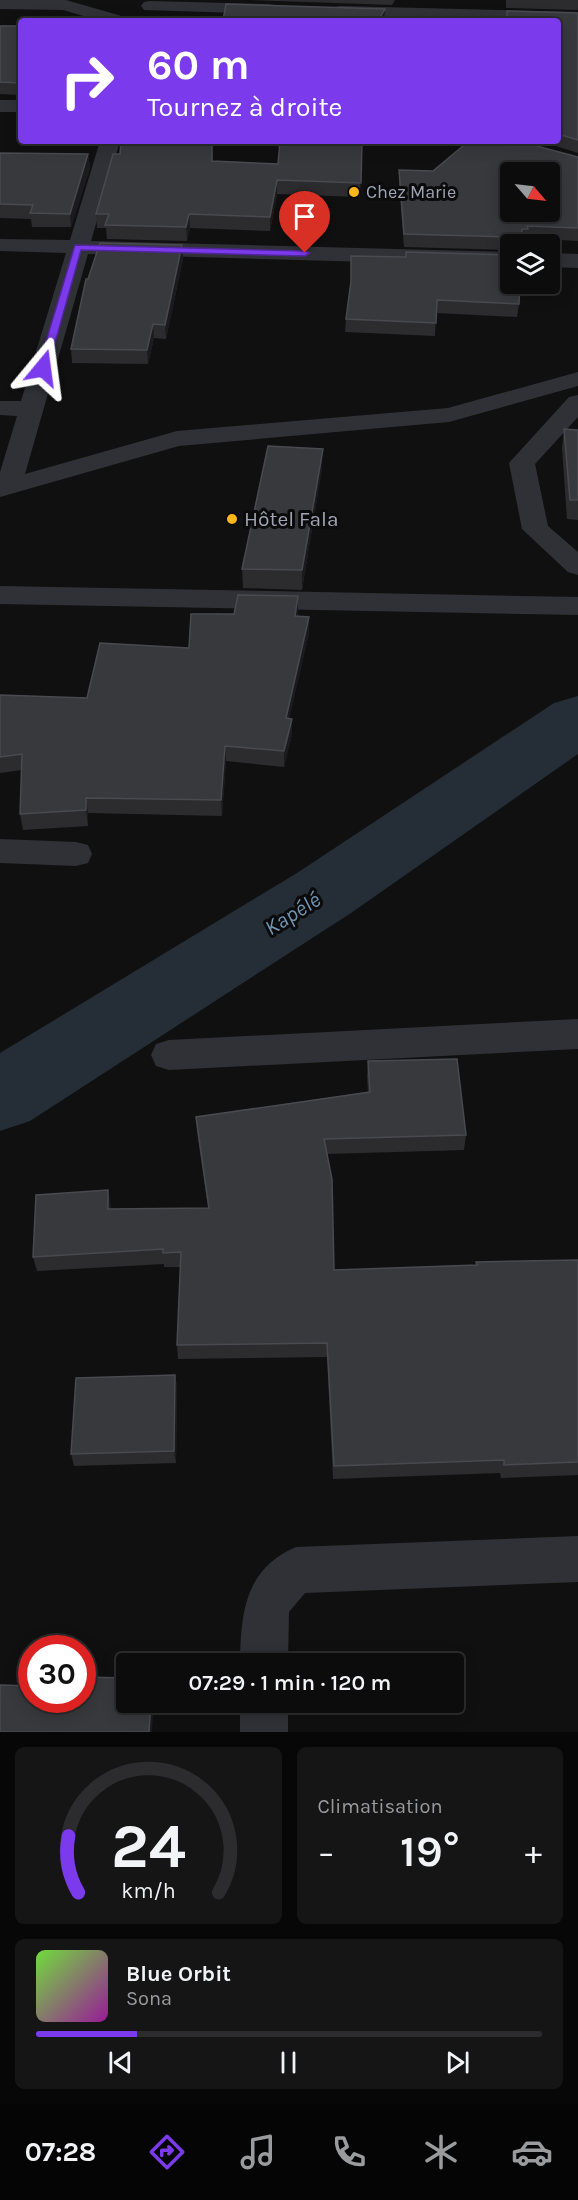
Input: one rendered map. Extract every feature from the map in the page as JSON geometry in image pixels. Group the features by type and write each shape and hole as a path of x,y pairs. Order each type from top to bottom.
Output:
{"street":[{"path":"0,4 56,2 109,18"},
{"path":"150,9 281,9"},
{"path":"328,10 578,17"},
{"path":"0,106 18,106"},
{"path":"4,487 32,409 109,144"},
{"path":"0,245 500,259"},
{"path":"560,260 578,261"},
{"path":"4,487 177,439 449,415 578,379"},
{"path":"578,402 522,463 535,529 578,566"},
{"path":"0,408 32,409"},
{"path":"0,595 578,606"},
{"path":"0,851 76,854"},
{"path":"169,1055 578,1034"},
{"path":"264,1653 265,1609 277,1586 296,1569 578,1559"},
{"path":"264,1713 264,1732"}],"building":[{"path":"226,4 385,9 380,18 223,18"},
{"path":"507,11 578,13 578,140 561,135 561,18 507,18"},
{"path":"0,26 18,26 18,83 0,82"},
{"path":"121,144 212,144 212,161 278,164 280,144 362,144 361,183 277,180 270,217 189,214 186,227 105,225 109,214 96,214 113,154 120,154"},
{"path":"465,144 529,144 578,157 578,228 527,226 528,229 522,229 522,234 500,234 500,237 404,234 399,170 433,171"},
{"path":"0,153 88,154 70,214 30,213 33,205 0,204"},
{"path":"100,243 182,245 165,325 153,324 147,350 71,349 86,279 88,279"},
{"path":"406,252 500,255 500,294 520,294 519,304 437,300 436,323 346,319 351,281 351,256 406,257"},
{"path":"564,429 578,430 578,500 570,500"},
{"path":"268,446 323,449 302,570 242,569"},
{"path":"238,595 298,596 295,616 309,617 286,718 292,719 284,751 225,746 221,800 86,798 86,810 20,814 22,754 0,757 0,695 87,698 100,643 189,648 191,614 234,614"},
{"path":"457,1059 466,1135 324,1139 332,1179 334,1270 477,1265 476,1262 578,1260 578,1462 504,1465 504,1460 334,1466 327,1343 177,1345 181,1252 163,1253 163,1249 33,1257 36,1195 108,1190 108,1209 209,1208 196,1117 370,1092 368,1061"},
{"path":"175,1375 174,1451 71,1454 76,1378"},
{"path":"96,1677 116,1678 116,1713 150,1713 149,1732 0,1732 0,1685 18,1686 18,1713 96,1713"}],"waterway":[{"name":"Kapélé","path":"0,1096 324,893 578,720"}],"place":[{"name":"Chez Marie","path":"354,192"},
{"name":"Hôtel Fala","path":"232,519"}],"route":[{"path":"43,368 78,247 305,253"}]}
